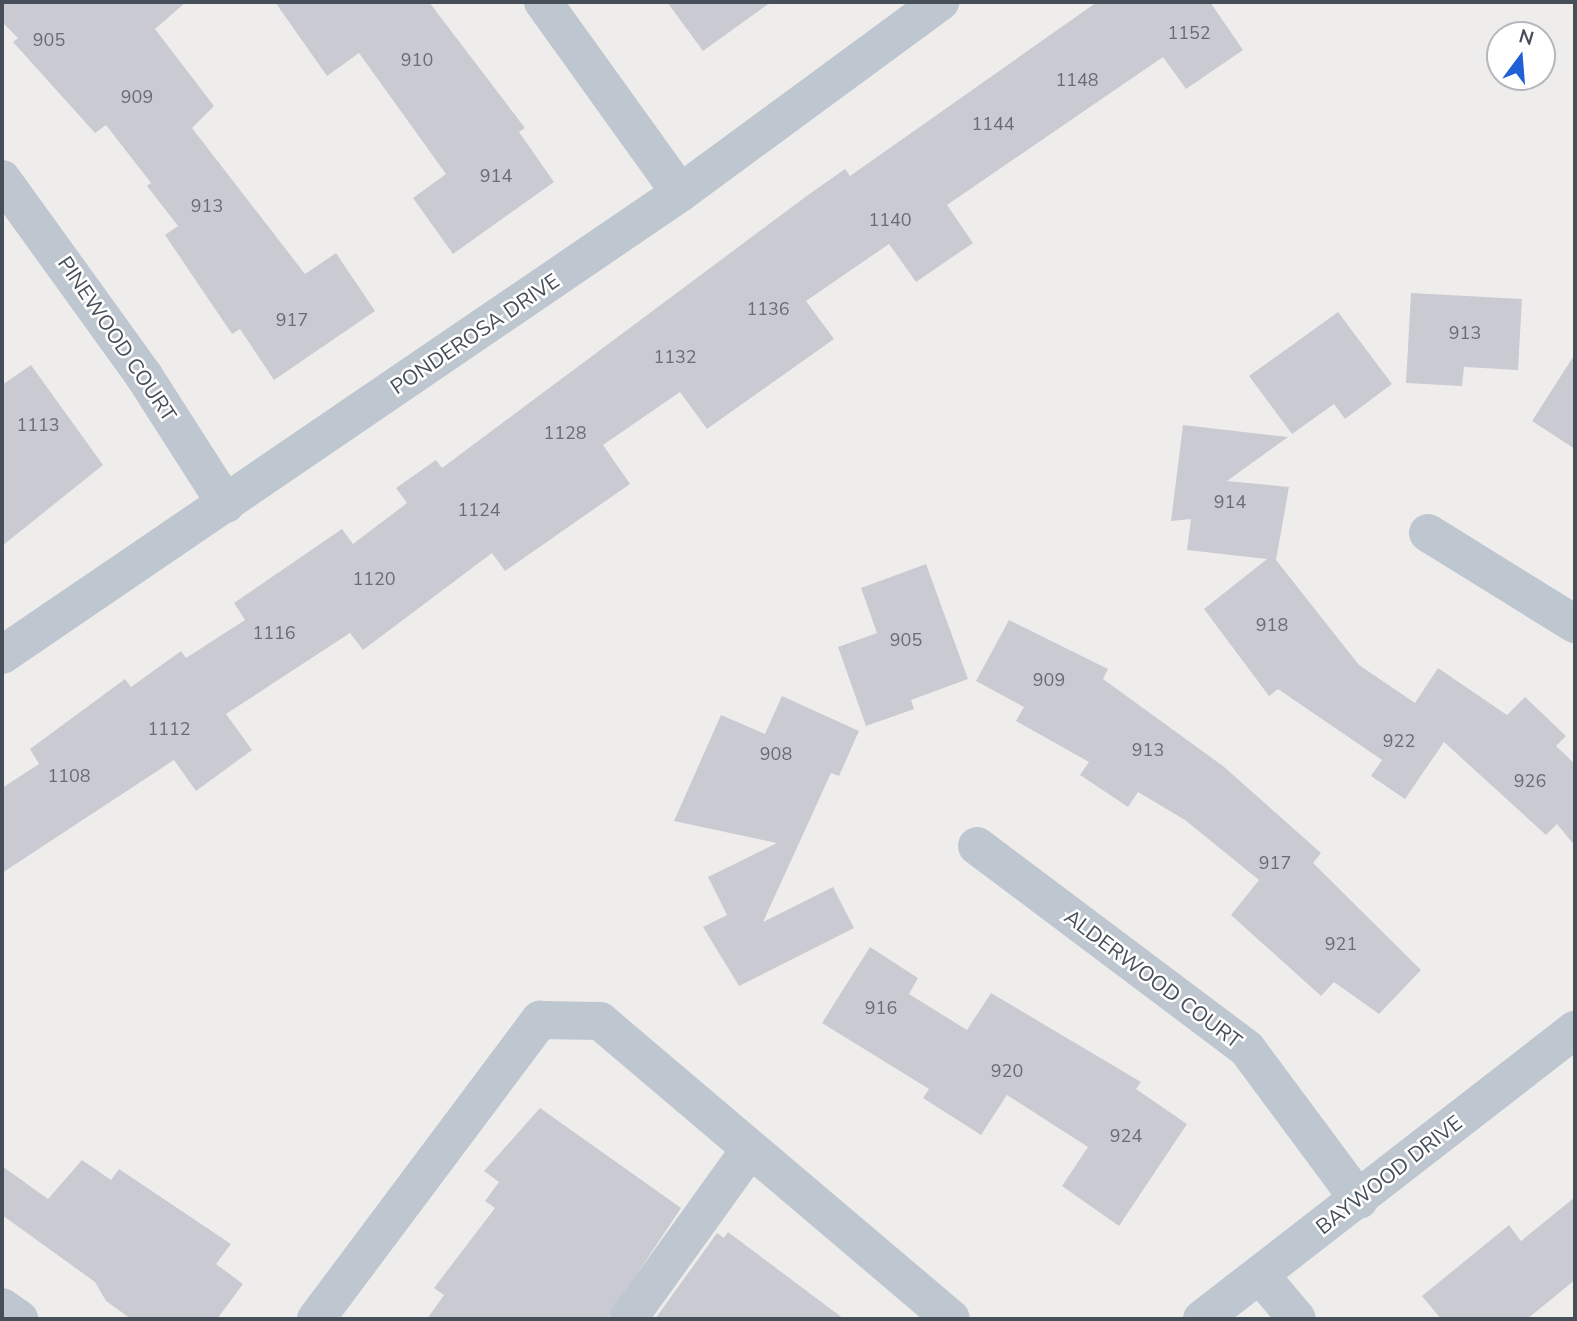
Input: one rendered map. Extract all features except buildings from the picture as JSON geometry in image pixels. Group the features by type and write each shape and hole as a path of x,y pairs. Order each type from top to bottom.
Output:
{"street":[{"path":"543,2 680,193"},
{"name":"PONDEROSA DRIVE","path":"2,655 680,193 940,2"},
{"name":"PINEWOOD COURT","path":"2,178 144,376 226,504"},
{"path":"1428,533 1575,624"},
{"name":"ALDERWOOD COURT","path":"977,846 1247,1049 1359,1200"},
{"path":"316,1319 540,1020 600,1021 951,1319"},
{"name":"BAYWOOD DRIVE","path":"1202,1319 1575,1030"},
{"path":"628,1319 750,1149"},
{"path":"1260,1275 1297,1319"},
{"path":"2,1307 19,1319"}]}
